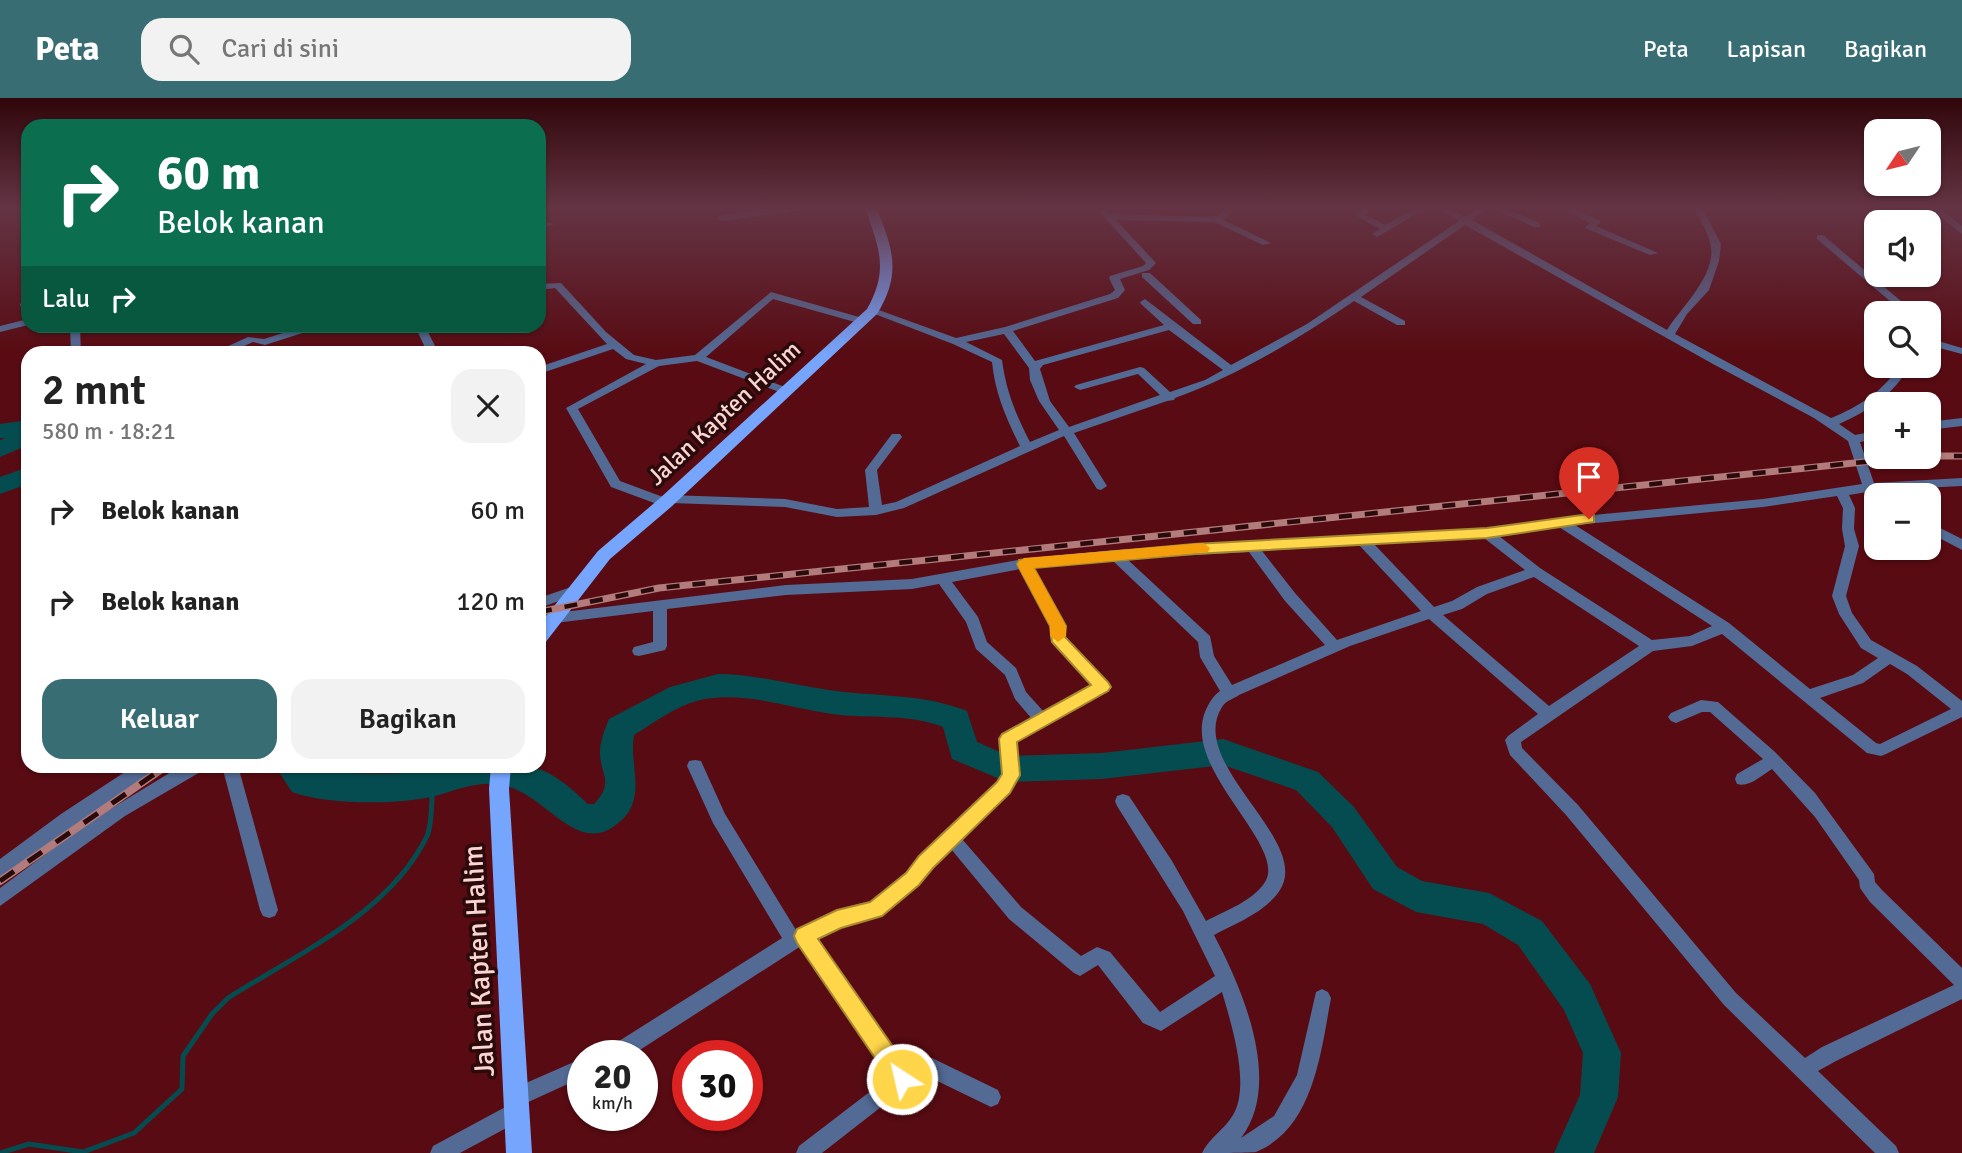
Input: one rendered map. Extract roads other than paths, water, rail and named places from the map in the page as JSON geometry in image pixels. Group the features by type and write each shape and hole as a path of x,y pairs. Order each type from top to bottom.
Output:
{"main road":[{"name":"Jalan Kapten Halim","path":"546,619 604,555 667,501 867,316 882,296 889,269 888,256"},
{"name":"Jalan Kapten Halim","path":"500,778 519,1153"}],"street":[{"path":"955,341 1007,330 1114,296 1120,290 1114,278 1151,265 1143,256"},
{"path":"656,363 572,408 615,484 667,501 785,503 837,513 876,511 900,505 1065,431 1170,398 1230,370 1311,326 1414,256"},
{"path":"1531,256 1830,423 1853,439 1871,483"},
{"path":"1670,335 1683,312 1704,290 1715,256"},
{"path":"1843,256 1896,301"},
{"path":"1034,368 1038,363 1171,326 1197,322 1146,275"},
{"path":"546,286 557,285 614,345 630,357 656,363 698,358 786,391"},
{"path":"698,358 769,295 867,316 955,341 997,360 1009,413 1027,447"},
{"path":"1352,296 1401,323"},
{"path":"1145,302 1171,326 1230,370"},
{"path":"0,329 21,324"},
{"path":"1007,330 1034,368 1039,393 1101,486"},
{"path":"234,346 254,338 265,342 293,333"},
{"path":"546,369 614,345"},
{"path":"1941,345 1962,351"},
{"path":"1080,387 1140,370 1170,398"},
{"path":"1830,423 1872,401 1899,378"},
{"path":"1941,424 1962,422"},
{"path":"876,511 871,470 896,437"},
{"path":"1853,439 1864,437"},
{"path":"1941,484 1962,482"},
{"path":"546,619 786,590 893,586 1024,564 1115,555 1487,533 1561,522 1740,506 1841,491 1864,491"},
{"path":"1561,522 1724,628 1865,744 1881,750 1962,710 1912,670 1866,644 1841,604 1839,596 1852,545 1848,529 1849,508 1841,491"},
{"path":"1487,533 1535,571 1650,646"},
{"path":"1941,533 1962,545"},
{"path":"1362,539 1430,612 1547,712"},
{"path":"1251,545 1290,597 1336,648"},
{"path":"1115,555 1205,640 1207,657 1230,694"},
{"path":"639,1040 798,939 837,919 875,910 913,879 951,838 1004,788 1011,775 1008,739 1102,687 1057,638 1058,626 1024,564"},
{"path":"1204,932 1257,899 1276,882 1278,874 1268,842 1245,804 1224,781 1208,741 1210,716 1217,702 1336,648 1430,612 1458,605 1477,593 1535,571"},
{"path":"943,579 973,621 981,645 1011,672 1020,695 1041,719"},
{"path":"546,601 574,591"},
{"path":"639,651 660,646 660,606"},
{"path":"1724,628 1692,641 1650,646 1547,712 1513,740 1516,751 1572,810 1730,999 1889,1153"},
{"path":"1808,696 1858,679 1888,658"},
{"path":"1676,717 1702,706 1713,706 1745,731 1827,819 1848,848 1876,896 1962,980"},
{"path":"1743,779 1773,761"},
{"path":"695,766 719,818 798,939 902,1079"},
{"path":"0,869 67,819 136,773"},
{"path":"0,898 69,844 154,788 183,773"},
{"path":"232,773 269,910"},
{"path":"1123,801 1188,900 1204,932 1247,1038 1250,1077 1247,1109 1226,1141 1212,1153"},
{"path":"951,838 1015,913 1070,961 1080,967 1097,955 1104,958 1150,1017 1161,1022 1224,979"},
{"path":"1803,1070 1829,1054 1962,990"},
{"path":"1237,1153 1281,1123 1306,1078 1322,998"},
{"path":"806,1153 902,1079 932,1069 991,1097"},
{"path":"440,1153 517,1104 567,1077"}],"waterway":[{"path":"0,431 21,428"},
{"path":"0,449 21,439"},
{"path":"0,486 21,478"},
{"path":"508,773 543,787 581,819 602,817 618,800 622,775 615,753 620,728 681,695 702,688 734,686 766,689 830,702 910,707 941,714 956,720 963,750 1007,769 1102,766 1223,752 1307,781 1343,817 1385,878 1416,896 1489,909 1530,933 1577,997 1602,1053 1599,1097 1574,1153"},
{"path":"295,773 303,783 368,787 432,783 463,773"},
{"path":"0,1153 29,1144 83,1152 134,1133 182,1089 183,1056 212,1014 228,998 340,929 390,888 411,863 427,836 433,782"}],"railway":[{"path":"1941,456 1962,456"},
{"path":"546,611 659,588 1864,462"},
{"path":"0,881 156,773"}]}
